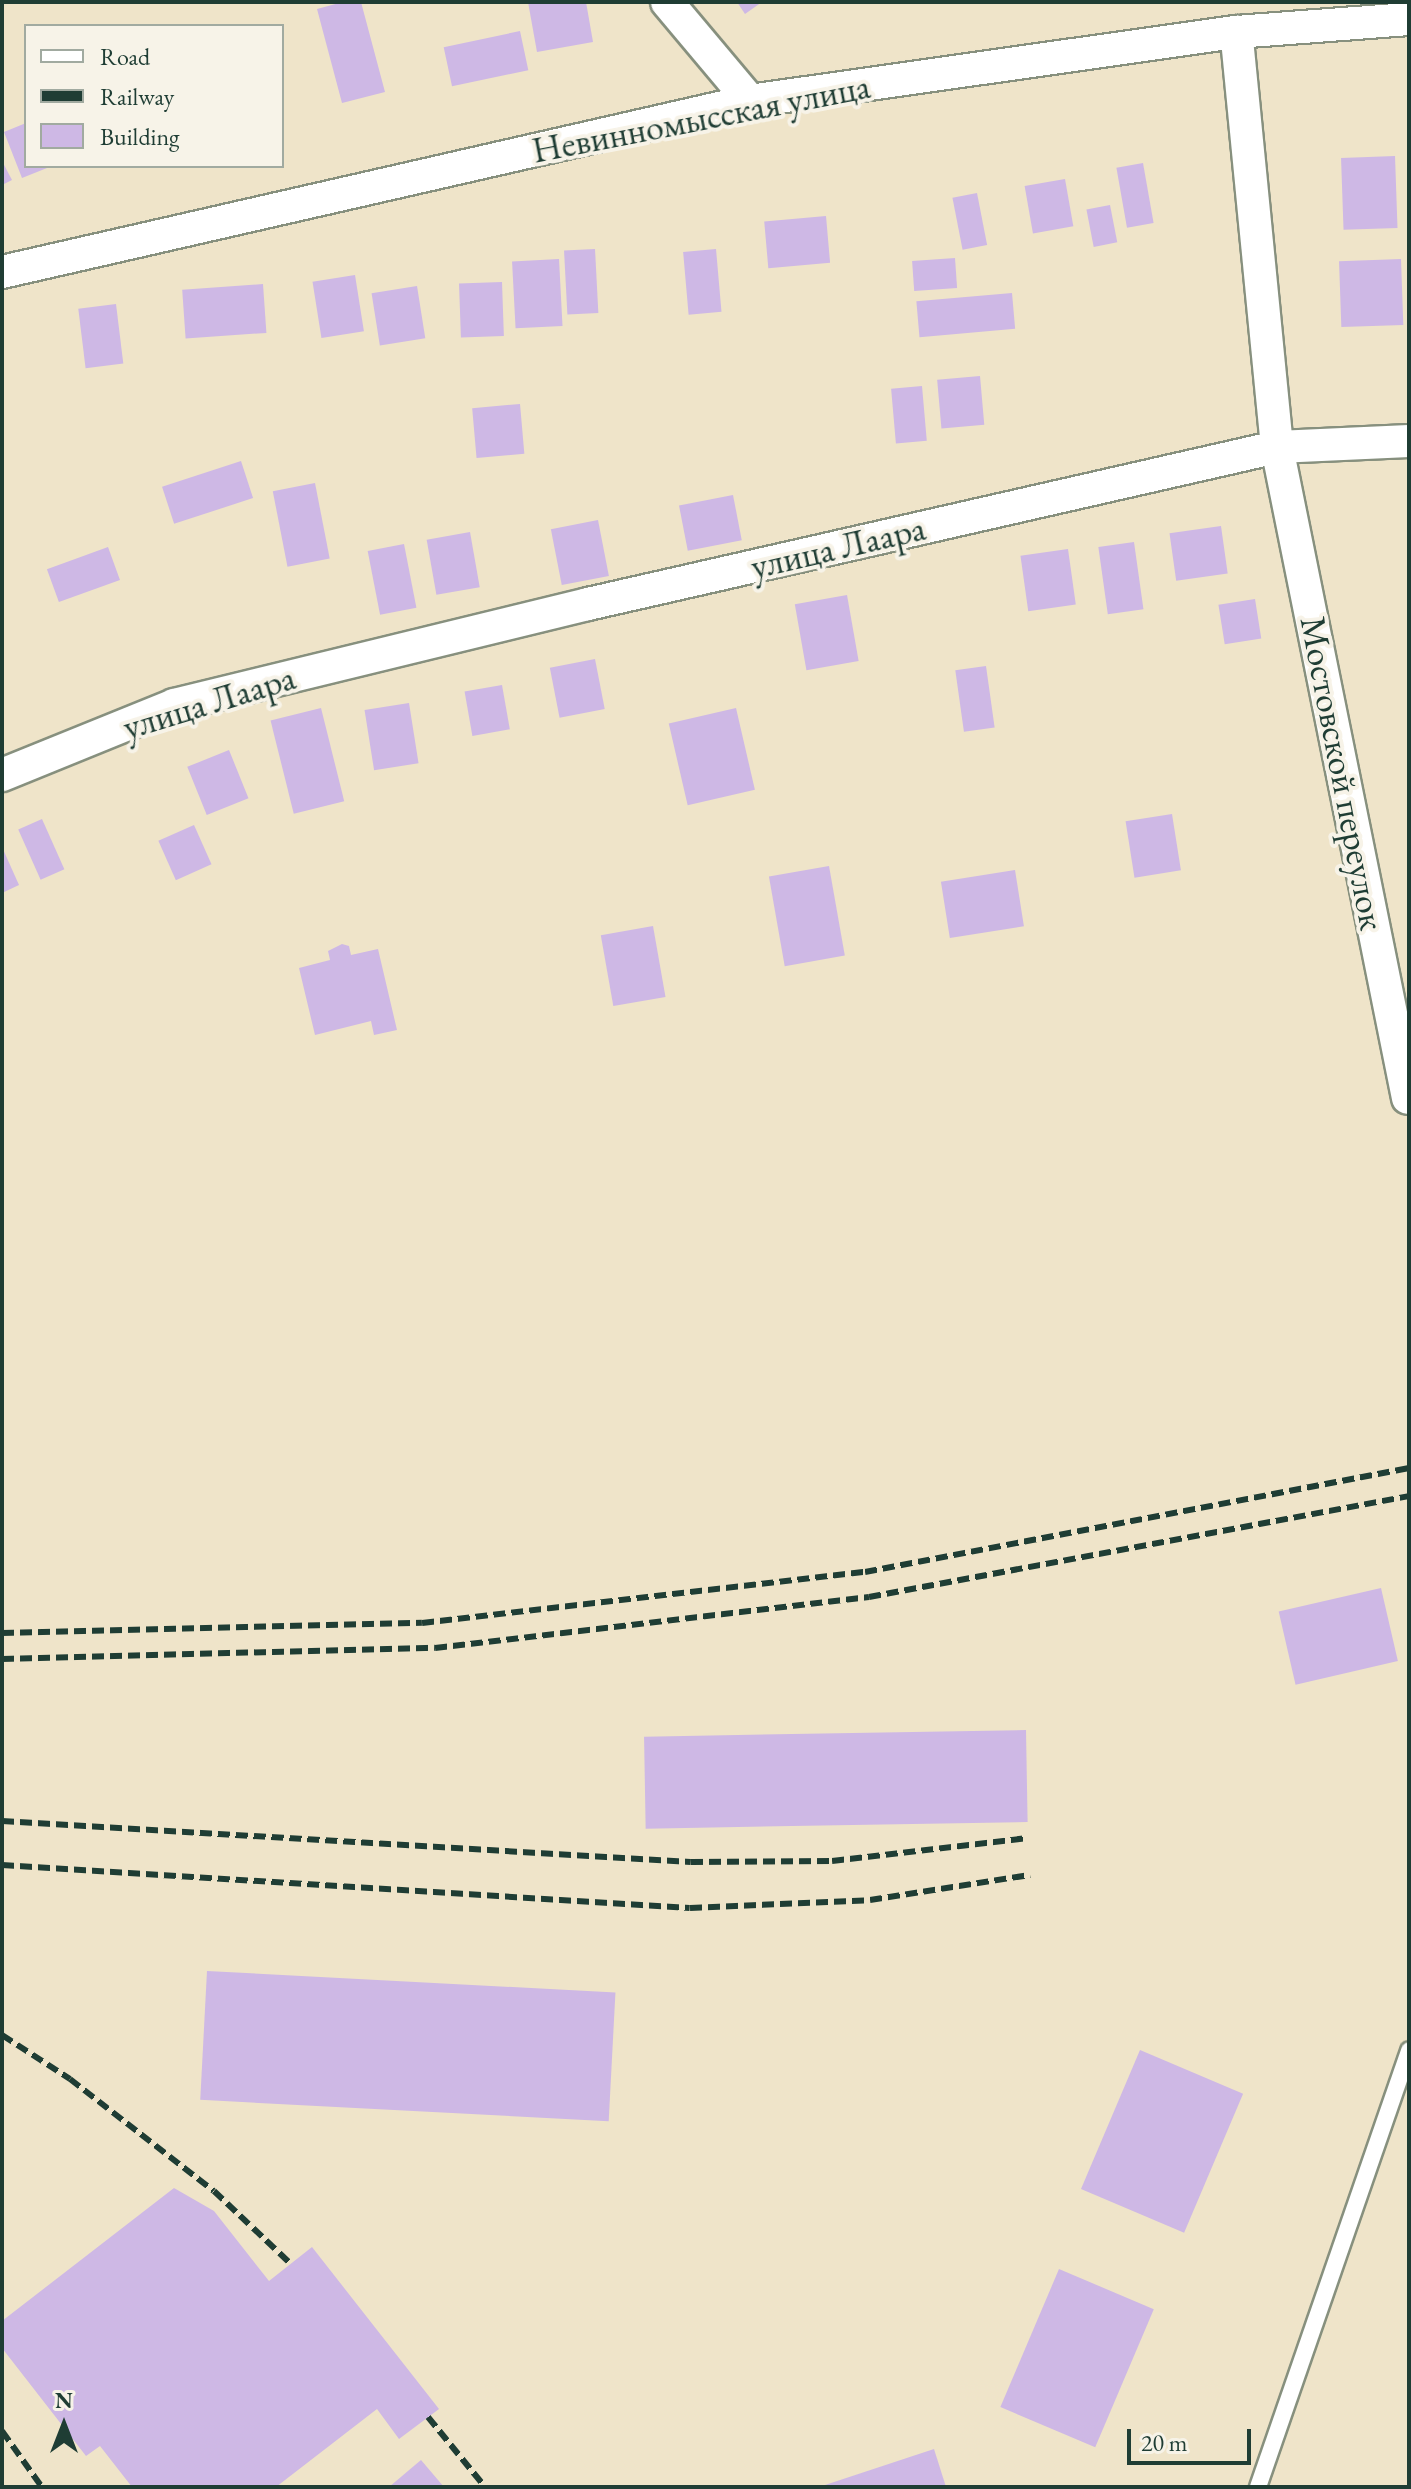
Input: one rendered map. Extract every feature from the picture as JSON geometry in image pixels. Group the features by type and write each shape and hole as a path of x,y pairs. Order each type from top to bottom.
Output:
{"street":[{"path":"667,2 750,101"},
{"name":"Невинномысская улица","path":"2,272 750,101 1236,32 1409,19"},
{"path":"1236,32 1277,447"},
{"name":"улица Лаара","path":"2,775 174,705 588,604 1277,447 1409,441"},
{"name":"Мостовской переулок","path":"1277,447 1408,1098"}],"lane":[{"path":"1258,2487 1409,2050"}],"building":[{"path":"343,2 361,2 385,92 342,103 317,9"},
{"path":"528,2 586,2 593,42 537,52"},
{"path":"737,2 762,2 745,14"},
{"path":"520,31 528,70 452,86 444,47"},
{"path":"24,124 24,168 47,168 22,178 4,132"},
{"path":"1395,156 1398,228 1344,230 1341,158"},
{"path":"2,161 12,180 2,185"},
{"path":"1143,163 1154,223 1127,228 1116,168"},
{"path":"1065,179 1073,226 1033,233 1025,186"},
{"path":"977,193 987,245 963,250 952,198"},
{"path":"1110,205 1117,242 1094,247 1086,210"},
{"path":"826,216 830,263 768,268 764,221"},
{"path":"595,249 598,313 567,315 564,251"},
{"path":"716,249 721,312 689,315 683,252"},
{"path":"955,258 957,288 914,291 912,261"},
{"path":"559,259 563,326 516,328 512,261"},
{"path":"1401,259 1403,325 1341,327 1339,261"},
{"path":"355,275 364,331 321,338 313,282"},
{"path":"502,282 504,336 461,337 459,284"},
{"path":"263,284 266,333 186,339 182,290"},
{"path":"417,286 425,338 380,346 372,293"},
{"path":"1012,293 1015,329 920,337 916,301"},
{"path":"116,304 123,364 86,368 78,309"},
{"path":"980,376 984,425 941,429 937,380"},
{"path":"922,386 927,441 896,443 891,389"},
{"path":"520,404 524,454 477,458 472,408"},
{"path":"241,461 253,498 174,524 162,487"},
{"path":"315,483 330,559 287,567 273,491"},
{"path":"733,495 742,540 688,551 679,505"},
{"path":"598,520 609,576 562,585 551,529"},
{"path":"1221,526 1228,574 1176,581 1170,533"},
{"path":"470,532 480,587 436,595 427,540"},
{"path":"1134,542 1143,609 1108,614 1098,547"},
{"path":"404,544 416,608 380,615 368,551"},
{"path":"108,547 120,580 59,602 47,569"},
{"path":"1068,549 1076,604 1028,611 1020,556"},
{"path":"847,595 859,661 806,670 795,604"},
{"path":"1255,599 1261,639 1225,644 1218,605"},
{"path":"595,659 605,709 560,718 550,668"},
{"path":"986,666 995,727 964,732 955,670"},
{"path":"502,685 510,729 472,736 465,692"},
{"path":"409,703 419,763 374,770 365,710"},
{"path":"321,708 344,801 294,814 271,721"},
{"path":"736,708 755,790 688,805 669,724"},
{"path":"229,750 248,798 207,815 187,767"},
{"path":"1172,814 1181,870 1134,878 1126,821"},
{"path":"42,819 64,869 41,880 18,830"},
{"path":"194,825 211,864 176,880 158,841"},
{"path":"2,847 19,885 2,893"},
{"path":"829,866 845,956 785,966 769,877"},
{"path":"1015,870 1024,926 950,938 941,882"},
{"path":"653,926 666,997 613,1006 601,935"},
{"path":"342,944 349,946 351,955 378,949 397,1030 374,1035 371,1021 315,1035 299,968 330,960 328,951"},
{"path":"1381,1588 1398,1661 1296,1685 1279,1612"},
{"path":"1026,1730 1028,1822 646,1829 644,1737"},
{"path":"207,1971 615,1992 609,2121 200,2100"},
{"path":"1140,2050 1243,2094 1184,2233 1081,2189"},
{"path":"174,2188 214,2211 269,2281 312,2247 439,2409 399,2439 377,2409 276,2487 132,2487 100,2446 86,2456 2,2348 2,2321"},
{"path":"1059,2269 1154,2309 1095,2447 1000,2407"},
{"path":"934,2449 946,2487 822,2487 822,2486"},
{"path":"421,2460 444,2487 389,2487"}],"railway":[{"path":"2,1633 422,1623 865,1572 1409,1468"},
{"path":"2,1659 435,1648 869,1597 1409,1496"},
{"path":"2,1821 691,1862 832,1861 1028,1838"},
{"path":"2,1865 690,1908 870,1900 1030,1875"},
{"path":"2,2035 70,2079 214,2191 291,2264"},
{"path":"428,2417 485,2487"},
{"path":"2,2431 42,2487"}]}
